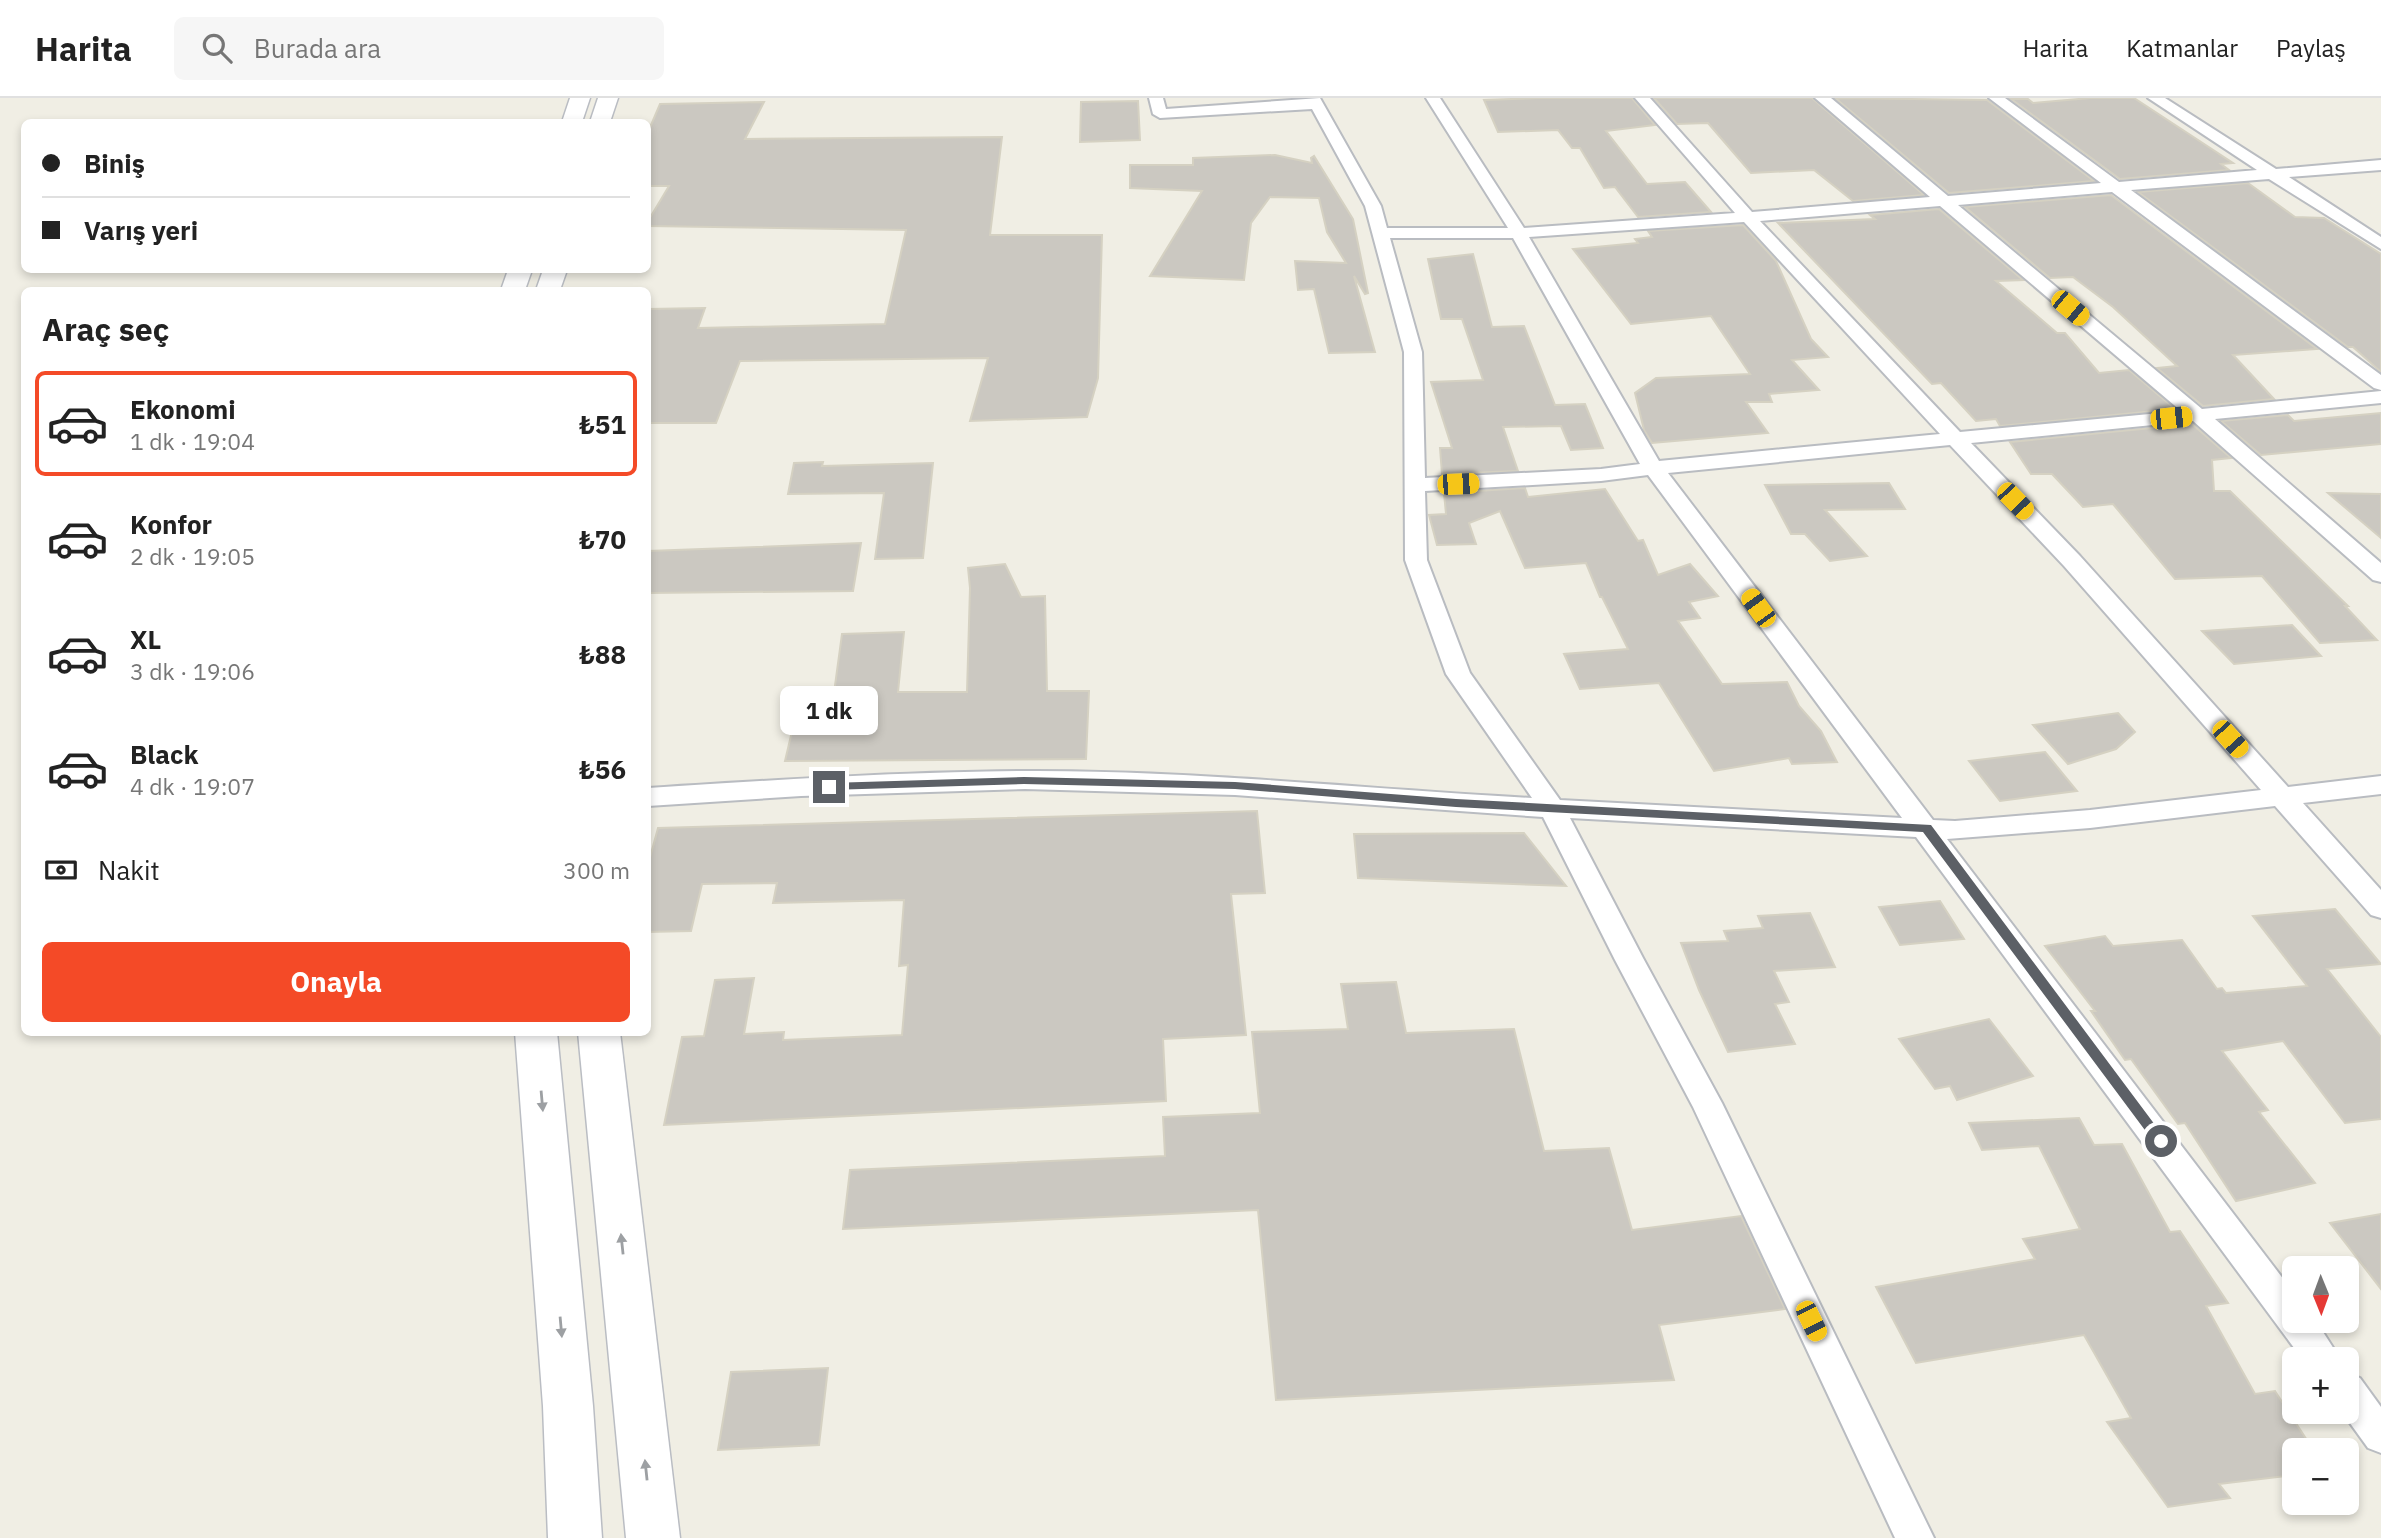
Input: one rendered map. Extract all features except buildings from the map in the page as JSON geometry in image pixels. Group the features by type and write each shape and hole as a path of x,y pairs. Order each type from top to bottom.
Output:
{"main road":[{"path":"573,119 580,98"},
{"path":"601,119 608,98"},
{"path":"536,1036 566,1393 575,1538"},
{"path":"599,1036 653,1538"}],"street":[{"path":"1156,98 1160,114 1315,101 1373,206 1413,352 1416,561 1458,674 1552,808 1629,960 1707,1103 1915,1538"},
{"path":"1433,98 1519,233 1654,468 2282,1303"},
{"path":"1642,98 1748,217 2072,561 2381,908"},
{"path":"1822,98 2198,415 2381,575"},
{"path":"1996,98 2381,384"},
{"path":"2155,98 2381,244"},
{"path":"1381,233 1519,233 2381,165"},
{"path":"1415,485 1601,475 2381,397"},
{"path":"651,797 1024,780 1235,786 1456,803 1955,830 2077,820 2381,785"},
{"path":"2359,1406 2381,1436"}],"route":[{"path":"829,787 1024,780 1235,786 1456,803 1818,820 1927,828 2161,1141"}]}
